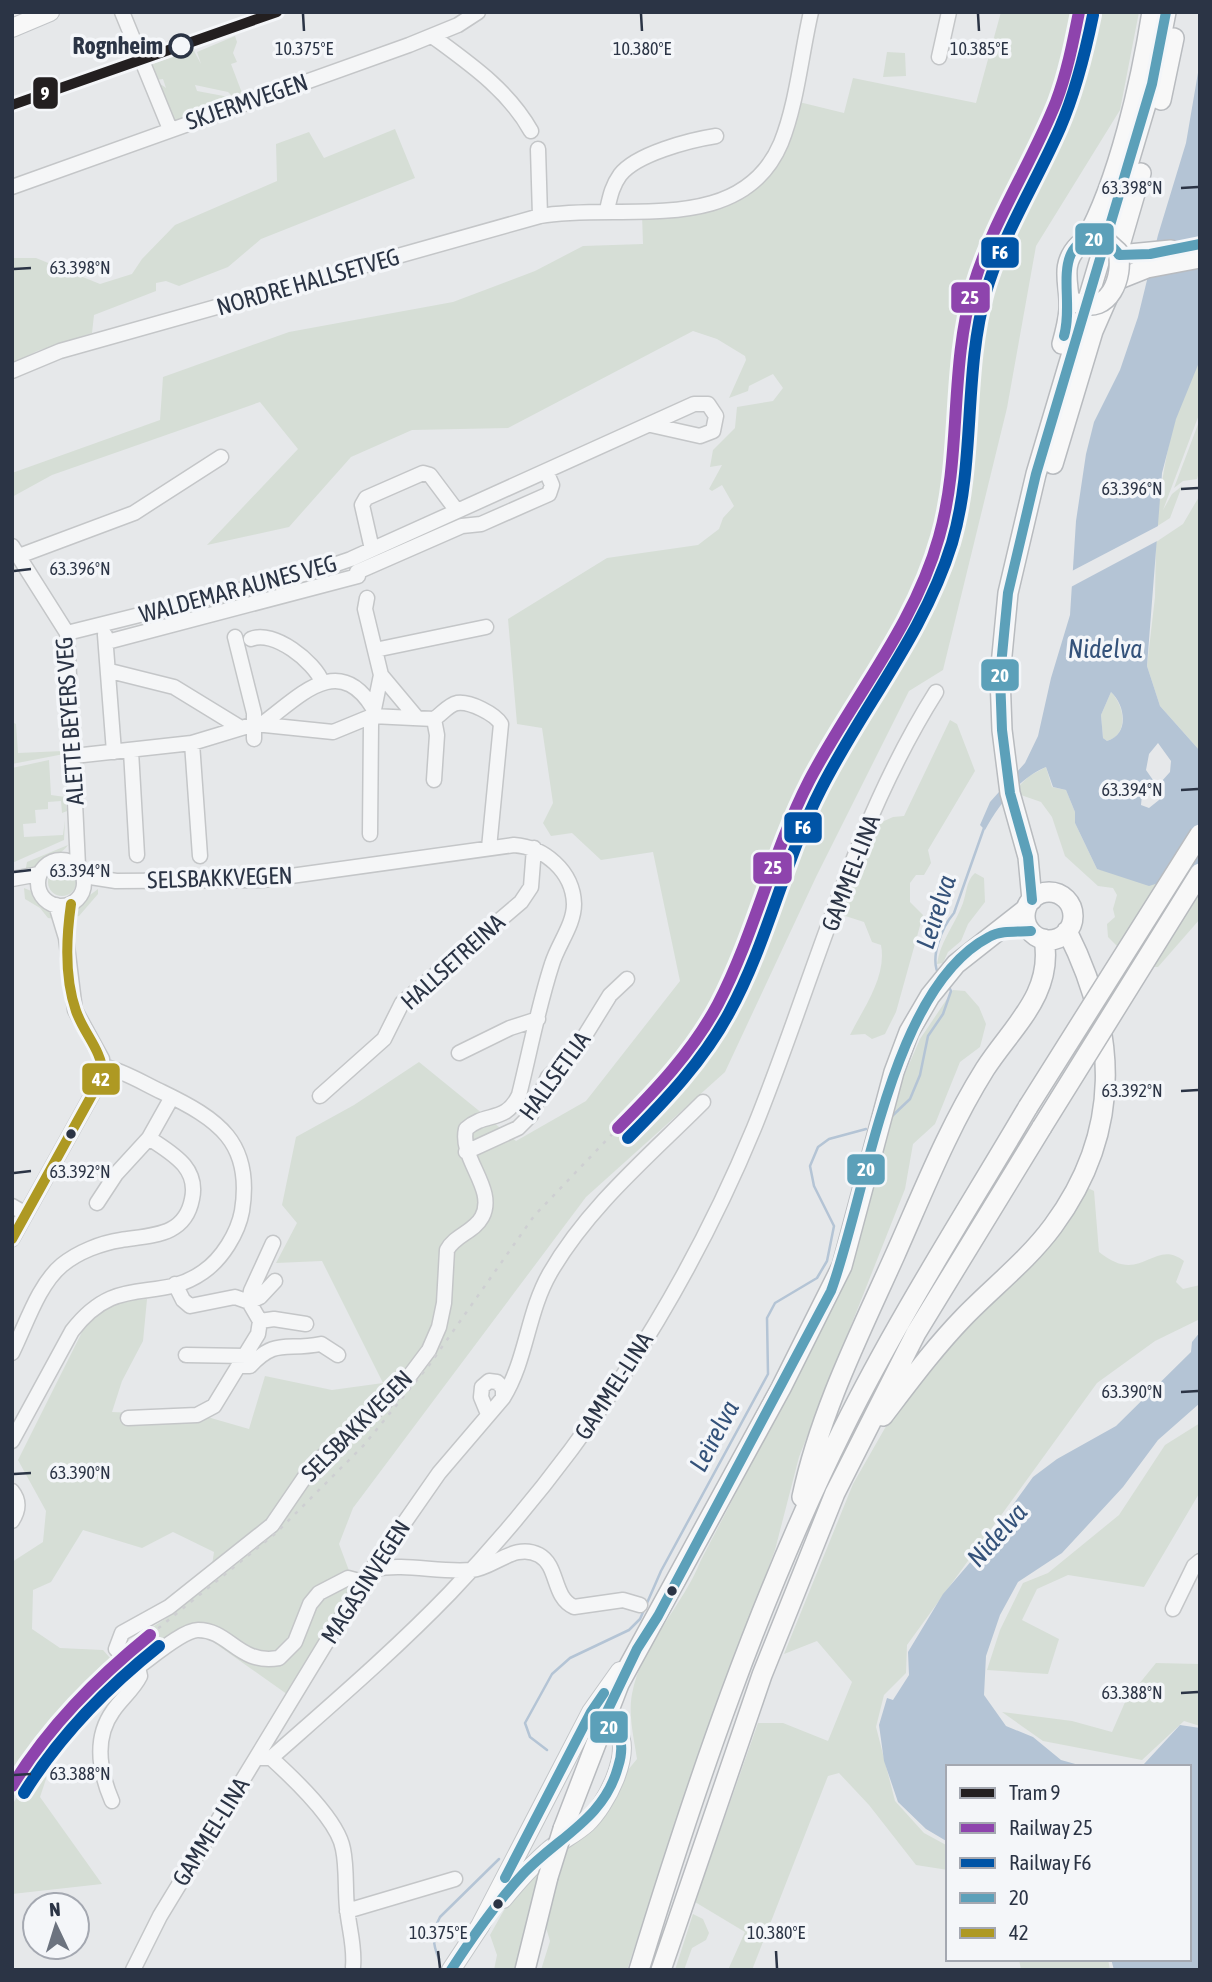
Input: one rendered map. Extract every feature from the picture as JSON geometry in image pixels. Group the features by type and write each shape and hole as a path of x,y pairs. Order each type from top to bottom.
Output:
{"highway":[{"path":"1091,240 1119,152 1152,12"},
{"path":"1020,535 1049,478 1093,331 1117,280 1119,253 1162,97 1173,18"},
{"path":"851,1459 924,1361 1052,1226 1082,1178 1103,1107 1105,1047 1101,1013 1091,979 1068,931 1072,911 1066,900 1041,877 1028,857 1007,771 1000,707 1004,621 1020,535 1173,18"},
{"path":"1020,535 1025,472 1074,299 1065,280 1067,264 1073,251 1091,240 1107,242 1119,253 1150,254 1200,244"},
{"path":"1117,280 1147,268 1200,258"},
{"path":"1074,299 1093,305 1107,299"},
{"path":"639,1970 718,1735 793,1539 843,1430 892,1335 1028,1108 1200,834"},
{"path":"793,1539 807,1471 853,1348 957,1117 1002,1044 1029,1010 1041,988 1045,967 1037,935 1026,921 1029,905 1028,857"},
{"path":"661,1970 762,1675 798,1581 851,1459 916,1333 1200,873"},
{"path":"525,1970 548,1877 601,1724 637,1648 658,1616 831,1291 852,1235 896,1064 909,1032 930,996 956,964 1044,893 1056,893"},
{"path":"982,942 1037,935 1059,937 1068,931"}],"main road":[{"path":"12,28 41,14"},
{"path":"451,1970 480,1926 591,1712 637,1648"},
{"path":"480,1926 524,1873 550,1849 589,1821 613,1784 620,1759 620,1735 613,1728 601,1724"},
{"path":"518,1855 550,1849"}],"street":[{"name":"SKJERMVEGEN","path":"122,12 170,129"},
{"name":"SKJERMVEGEN","path":"12,187 432,36 478,12"},
{"name":"NORDRE HALLSETVEG","path":"12,370 60,351 540,216 607,210 693,209 733,196 760,177 782,142 811,12"},
{"path":"939,57 949,12"},
{"path":"432,36 502,92 519,110 531,131"},
{"path":"607,210 612,187 630,166 693,140 716,136"},
{"path":"538,149 540,216"},
{"name":"WALDEMAR AUNES VEG","path":"67,633 316,571 372,549 651,425"},
{"path":"16,551 134,513 221,457"},
{"name":"WALDEMAR AUNES VEG","path":"107,642 357,574 462,526 481,524 549,494 552,485 546,471"},
{"path":"372,549 362,505 366,498 423,473 430,475 457,511"},
{"name":"ALETTE BEYERS VEG","path":"16,551 67,633 82,877"},
{"path":"367,598 365,609 380,680 373,712 370,834"},
{"path":"103,625 110,671 114,752"},
{"path":"375,650 486,627"},
{"name":"WALDEMAR AUNES VEG","path":"251,639 263,636 281,642 319,674 322,682"},
{"name":"WALDEMAR AUNES VEG","path":"235,637 253,725"},
{"path":"110,671 174,687 253,725 333,733 373,712 434,719 458,703 480,709 500,721 489,848"},
{"path":"360,690 380,680"},
{"path":"380,680 417,718"},
{"path":"74,757 192,743 253,725 322,682 337,682 360,690 373,712"},
{"name":"GAMMEL-LINA","path":"133,1970 160,1916 264,1758 363,1677 471,1570 573,1451 695,1256 754,1128 854,861 903,744 936,692"},
{"path":"434,719 437,735 434,780"},
{"path":"253,725 254,739"},
{"name":"SELSBAKKVEGEN","path":"192,743 200,856"},
{"name":"SELSBAKKVEGEN","path":"131,751 137,855"},
{"name":"ALETTE BEYERS VEG","path":"63,859 77,827"},
{"name":"SELSBAKKVEGEN","path":"82,877 116,881 262,880 514,845 534,848"},
{"path":"466,1152 466,1129 474,1122 501,1116 513,1108 552,964 569,925 574,902 560,869 547,855 534,848"},
{"name":"HALLSETREINA","path":"320,1096 384,1039 402,1003 521,902 531,887 534,848"},
{"path":"66,938 71,904 82,877 63,859 49,863 39,882 42,896 56,905 71,904"},
{"path":"12,881 39,882"},
{"path":"12,1239 99,1085 103,1066 97,1049 75,1010 66,938 56,905"},
{"name":"HALLSETLIA","path":"466,1152 518,1128 531,1115 548,1077 576,1049 611,995 626,979"},
{"path":"459,1053 510,1028 538,1019"},
{"path":"12,1441 72,1331 84,1315 107,1298 123,1292 175,1284 203,1272 226,1249 240,1223 245,1192 241,1160 231,1138 207,1115 103,1066"},
{"path":"97,1203 116,1174 149,1138 172,1097"},
{"name":"MAGASINVEGEN","path":"264,1758 363,1582 439,1473 503,1398 516,1377 538,1297 581,1226 703,1102"},
{"path":"12,1353 50,1278 62,1265 95,1247 165,1233 180,1225 190,1211 193,1194 191,1177 182,1160 149,1138"},
{"name":"SELSBAKKVEGEN","path":"138,1667 130,1665 116,1649 122,1633 169,1607 272,1525 313,1465 383,1404 429,1350 444,1303 447,1250 451,1243 473,1228 485,1206 484,1193 466,1152"},
{"path":"12,1206 26,1214"},
{"path":"128,1418 197,1415 214,1406 258,1335 260,1321 249,1302 251,1291 272,1243"},
{"path":"175,1284 183,1300 190,1306 234,1297 249,1302 260,1297 275,1281"},
{"path":"260,1321 274,1319 306,1324"},
{"path":"186,1355 243,1361 250,1366 265,1350 273,1347 296,1349 321,1343 338,1355"},
{"path":"488,1414 481,1397 482,1387 489,1381 498,1382 503,1388 503,1398"},
{"path":"12,1491 18,1498 18,1513 12,1521"},
{"path":"374,1569 396,1565 471,1570 518,1552 528,1552 546,1561 560,1595 574,1607 623,1600 640,1605"},
{"path":"1173,1609 1194,1566 1200,1561"},
{"path":"113,1801 103,1780 99,1757 104,1727 112,1712 141,1676 138,1667 186,1634 199,1630 223,1638 250,1657 279,1658 295,1642 310,1604 319,1593 348,1578 363,1582"},
{"path":"264,1758 340,1836 344,1851 347,1911 355,1947 353,1967"},
{"path":"347,1911 455,1879"}],"shaded area":[{"path":"1001,12 1139,12 1120,110 1036,246 1007,408 943,670 909,691 816,877 725,1072 586,1197 353,1508 339,1544 354,1584 291,1697 199,1632 133,1655 131,1640 172,1615 195,1594 211,1568 214,1552 173,1532 142,1548 83,1530 51,1582 33,1590 32,1629 60,1648 103,1650 111,1659 46,1724 12,1775 12,1562 43,1542 46,1511 18,1460 90,1316 123,1301 147,1299 143,1341 122,1381 112,1412 204,1416 249,1429 265,1376 332,1390 383,1383 322,1261 276,1263 297,1223 282,1205 296,1137 354,1105 419,1062 516,1141 586,1101 680,981 653,852 601,860 572,833 551,836 543,823 553,803 542,728 517,724 508,619 607,558 698,545 719,529 723,518 734,506 722,485 712,491 709,489 722,465 710,467 713,450 735,428 737,407 773,401 783,388 773,374 749,386 748,391 729,398 746,360 745,356 717,339 693,331 508,428 412,430 351,457 289,527 207,545 298,449 260,402 52,475 12,497 12,473 160,420 163,377 289,332 453,302 535,271 583,246 643,244 642,215 704,210 748,195 764,181 777,161 789,135 799,102 844,113 853,78 976,103"},
{"path":"235,36 237,42 233,53 237,62 231,64 242,93 249,96 236,100 228,92 195,85 197,91 229,97 230,103 179,121 175,120 159,83 166,88 163,79 156,80 150,65 193,49 201,64 197,52"},
{"path":"887,52 905,53 906,76 883,77"},
{"path":"395,129 415,178 261,239 228,267 179,286 166,281 156,283 156,291 94,315 92,333 37,351 12,364 12,258 36,258 100,284 132,274 142,259 175,225 277,181 276,144 309,132 324,158"},
{"path":"1200,360 1200,412 1163,510 1172,494 1182,486 1170,518 1156,527 1165,463 1175,420"},
{"path":"1200,419 1200,469 1197,479 1183,481 1174,488"},
{"path":"1200,495 1200,751 1160,706 1147,666 1155,597 1156,542 1183,524"},
{"path":"1111,692 1122,712 1122,727 1114,738 1107,741 1103,738 1101,715"},
{"path":"950,720 957,724 975,771 928,850 931,863 924,875 916,875 910,883 910,902 923,915 896,1012 885,1034 872,1039 865,1034 850,1035 878,980 881,945 872,942 864,922 839,914 873,826 893,817 904,816"},
{"path":"12,722 16,724 18,753 63,751 64,754 12,764"},
{"path":"49,760 51,795 65,797 67,811 62,813 61,801 48,802 48,809 35,810 36,823 23,824 24,837 63,835 65,820 64,840 12,863 12,768"},
{"path":"1046,767 1052,787 1066,790 1075,812 1075,823 1097,869 1158,883 1118,947 1108,937 1107,924 1115,917 1113,909 1117,895 1113,888 1098,886 1065,856 1052,817 1041,802 1018,794 1017,788 1029,776"},
{"path":"68,845 55,856 25,873 27,862"},
{"path":"62,868 72,872 76,882 72,892 62,896 52,892 48,882 52,872"},
{"path":"975,873 984,878 985,902 968,924 961,941 948,952 943,963 937,964 944,942 963,903 969,881"},
{"path":"24,888 36,893 56,919 48,918 40,908 25,899"},
{"path":"98,889 98,894 79,916 71,918 74,907"},
{"path":"1200,890 1200,919 1158,967 1152,967"},
{"path":"953,990 965,991 979,1007 986,1024 980,1047 960,1062 935,1124 913,1144 905,1189 799,1457 775,1550 690,1780 627,1970 541,1970 550,1941 544,1921 563,1849 637,1759 631,1710 637,1676 653,1642 693,1577 839,1296 860,1238 900,1085 920,1039"},
{"path":"1088,1188 1094,1191 1099,1252 1126,1265 1164,1254 1184,1261 1176,1282 1183,1289 1200,1285 1200,1319 1155,1341 1097,1383 907,1645 906,1673 884,1695 876,1727 895,1801 924,1833 946,1845 946,1870 916,1865 869,1805 839,1773 828,1776 752,1970 728,1970 745,1932 695,1902 758,1723 783,1723 828,1741 852,1682 817,1641 784,1654 853,1484 885,1428 921,1376 939,1360 974,1313 1049,1246 1068,1222"},
{"path":"1200,1423 1200,1492 1144,1587 1068,1575 1037,1589 1022,1620 1059,1639 1048,1674 987,1670 1000,1630 1023,1583 1048,1573 1119,1515 1165,1445"},
{"path":"1156,1663 1200,1664 1200,1726 1184,1721 1142,1760 1043,1741 1002,1712 1072,1721 1112,1732 1126,1700"},
{"path":"44,1755 46,1779 40,1797 102,1884 12,1894 12,1805"},
{"path":"548,1856 517,1970 494,1970 497,1955 490,1935 522,1878"},
{"path":"693,1914 703,1919 709,1933 706,1940 692,1948 684,1970 675,1970"},
{"path":"1019,1961 1108,1961 1110,1970 1021,1970"}],"water":[{"name":"Nidelva","path":"1200,61 1200,360 1176,419 1162,473 1147,666 1160,706 1200,751 1200,870 1149,886 1097,869 1075,823 1075,812 1066,790 1053,787 1046,767 1018,785 985,830 980,825 990,802 1025,763 1038,736 1051,678 1070,615 1076,521 1086,454 1094,422 1120,370 1138,317 1158,235 1186,143","holes":["1111,692 1120,705 1123,720 1119,733 1107,741 1103,738 1101,715","1158,743 1171,761 1170,772 1161,782 1153,780 1146,770 1149,754","1143,784 1161,789 1159,800 1149,808 1141,805"]},
{"name":"Nidelva","path":"1200,1332 1200,1403 1158,1440 1123,1487 1062,1553 1018,1582 1000,1615 986,1656 984,1695 1006,1726 1033,1737 1061,1760 1079,1765 946,1765 946,1841 926,1829 898,1802 884,1761 879,1725 887,1698 893,1700 909,1675 908,1652 943,1594 979,1552 1033,1477 1057,1459 1116,1426 1191,1352 1192,1342"},
{"path":"1180,1725 1200,1728 1200,1970 1114,1970 1112,1961 1191,1961 1191,1765 1136,1765 1144,1764"}],"pier":[{"path":"1200,237 1200,264 1156,246"},
{"path":"1160,525 1159,540 1069,588 1070,572"}],"waterway":[{"name":"Leirelva","path":"939,975 935,960 938,943 954,913 984,828"},
{"name":"Leirelva","path":"890,1118 910,1099 920,1075 928,1036 943,1014 951,991 948,985"},
{"name":"Leirelva","path":"547,1750 530,1737 525,1723 552,1674 570,1658 629,1630 640,1619 661,1571 768,1374 767,1318 775,1303 817,1278 827,1261 834,1226 814,1186 810,1166 818,1147 829,1139 866,1129"},
{"name":"Leirelva","path":"439,1959 434,1938 440,1917 499,1859"}],"railway":[{"path":"150,1635 276,1533 364,1445 430,1364 534,1216 618,1128"}],"tram line":[{"name":"9","path":"12,105 277,12"}],"rail line":[{"name":"25","path":"618,1128 685,1054 718,1004 743,949 784,836 809,781 898,632 928,570 939,537 951,475 961,349 973,287 990,240 1056,102 1067,69 1079,12"},
{"name":"F6","path":"628,1138 696,1064 729,1013 755,958 796,844 821,789 909,639 940,576 952,543 959,512 967,450 974,354 986,292 1001,250 1066,114 1093,15"},
{"name":"25","path":"12,1786 58,1723 111,1669 150,1635"},
{"name":"F6","path":"24,1793 68,1732 120,1679 159,1646"}],"transit line":[{"name":"20","path":"1032,900 1028,857 1010,793 1002,730 1000,676 1008,593 1036,474 1152,84 1166,12"},
{"name":"20","path":"1064,336 1068,263 1075,247 1081,242 1095,239 1102,241 1119,255 1150,254 1200,244"},
{"name":"42","path":"12,1239 103,1075 96,1050 79,1019 69,985 67,944 71,904"},
{"name":"20","path":"451,1970 513,1885 591,1814 611,1785 620,1758 620,1739 617,1730 601,1724 637,1649 658,1616 831,1291 887,1096 905,1046 928,1000 956,963 989,937 1004,932 1031,931"},
{"name":"20","path":"505,1878 591,1712 604,1693"}],"place":[{"name":"Rognheim","path":"181,46"}]}
